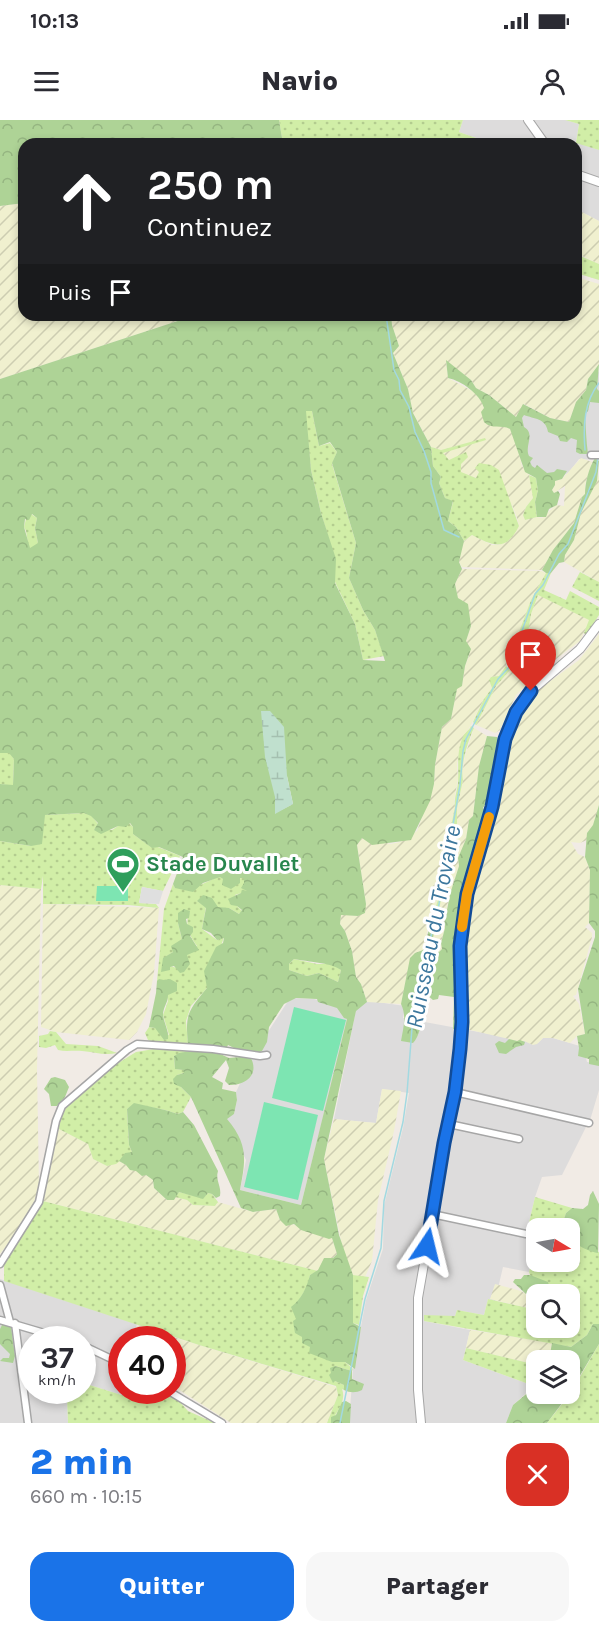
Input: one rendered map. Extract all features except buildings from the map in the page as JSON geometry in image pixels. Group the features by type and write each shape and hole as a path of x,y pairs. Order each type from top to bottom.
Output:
{"street":[{"path":"528,120 541,138"},
{"path":"582,176 599,182"},
{"path":"591,455 599,455"},
{"path":"421,1423 418,1390 417,1311 432,1214 455,1092 462,1034 460,946 467,894 492,807 505,739 516,712 531,691 580,649 599,624"},
{"path":"0,1264 39,1202 56,1121 62,1106 127,1050 137,1044 267,1055"},
{"path":"455,1092 589,1123"},
{"path":"449,1124 519,1139"},
{"path":"432,1214 526,1234"},
{"path":"0,1286 13,1323 28,1423"},
{"path":"0,1320 23,1326"},
{"path":"186,1401 222,1423"}],"shaded area":[{"path":"463,120 565,120 579,124 577,138 476,138 459,132"},
{"path":"582,144 599,150 599,221 582,212"},
{"path":"599,371 599,460 579,459 569,472 555,481 529,473 516,417 523,404 550,418 569,422"},
{"path":"142,887 163,891 159,904 139,903"},
{"path":"290,998 314,999 350,1009 301,1205 240,1190 246,1160 226,1118 234,1114 236,1092 255,1052"},
{"path":"363,1000 405,1006 403,1018 538,1043 543,1038 553,1038 583,1047 587,1062 599,1064 599,1090 591,1117 562,1175 542,1177 530,1218 526,1218 526,1271 503,1267 495,1301 488,1299 484,1315 457,1310 455,1316 424,1316 424,1321 470,1330 463,1360 526,1383 526,1393 513,1405 506,1423 349,1423 353,1369 366,1300 383,1249 384,1206 409,1093 382,1089 376,1123 334,1119 356,1010"},
{"path":"0,1279 137,1324 136,1326 108,1326 108,1391 96,1387 96,1326 18,1326 18,1404 67,1404 68,1423 0,1423"}],"green space":[{"path":"0,120 279,120 282,138 18,138 18,204 0,206"},
{"path":"279,120 463,120 459,132 476,138 282,138"},
{"path":"565,120 599,120 599,150 582,145 582,138 577,138 579,124"},
{"path":"18,204 18,321 178,321 0,379 0,206"},
{"path":"582,212 599,221 599,264 582,256"},
{"path":"582,257 599,264 599,280 582,275"},
{"path":"582,279 599,284 599,364 588,379 586,390 576,402 569,422 550,418 524,404 516,417 489,395 476,388 471,380 446,361 448,378 474,392 499,426 510,429 517,444 522,466 529,475 533,492 533,498 523,515 525,520 542,518 556,505 564,506 565,486 554,493 552,490 555,481 562,479 581,458 592,462 585,485 585,494 574,523 553,550 542,570 462,567 459,562 462,543 472,535 492,545 499,545 507,541 519,526 517,518 512,505 479,472 477,478 461,473 461,464 444,456 443,452 486,439 441,450 431,447 413,412 408,389 393,352 399,346 392,321 582,321"},
{"path":"178,321 392,321 399,346 393,353 408,389 413,413 431,447 433,466 441,477 439,483 445,498 453,501 448,521 456,527 464,541 459,562 462,569 455,584 458,598 468,604 471,626 466,641 471,649 465,666 462,686 457,689 451,719 442,727 430,801 411,840 372,845 362,838 357,845 366,904 365,913 358,916 341,915 340,924 352,951 356,977 367,1002 356,1011 324,1159 339,1235 353,1275 353,1323 361,1327 355,1369 345,1362 332,1362 309,1353 310,1347 302,1343 302,1337 295,1333 293,1321 296,1319 291,1307 301,1297 310,1275 318,1270 324,1258 333,1258 337,1254 332,1238 301,1230 294,1224 286,1226 280,1220 276,1209 253,1212 241,1208 191,1097 181,1087 174,1084 173,1079 184,1073 183,1070 175,1069 174,1056 179,1053 196,1050 216,1052 229,1058 250,1056 253,1068 246,1081 229,1085 225,1081 229,1068 226,1060 212,1077 223,1083 222,1089 236,1092 234,1114 227,1119 239,1136 244,1152 240,1190 301,1205 347,1019 337,1008 318,1002 317,999 296,998 284,1004 269,1027 267,1042 262,1051 257,1053 240,1051 228,1045 226,1049 188,1044 189,1013 207,988 204,971 216,947 223,943 224,938 217,940 211,933 202,929 206,908 197,901 203,895 212,898 218,907 229,908 239,914 242,910 231,905 228,899 241,893 242,890 247,891 241,888 244,878 240,878 240,883 231,889 222,885 223,879 220,877 203,883 193,892 175,888 173,884 183,857 159,847 152,848 133,834 133,827 130,823 126,827 118,826 101,834 94,830 98,823 84,813 45,815 42,844 31,846 0,841 0,784 13,785 14,759 9,753 0,753 0,379","holes":["306,411 312,411 319,446 330,442 337,452 332,463 356,543 349,578 375,630 385,661 363,660 355,624 335,583 336,559 321,513 311,470","32,514 37,518 35,528 38,543 30,548 24,527 25,519 29,520","287,776 293,804 275,813 275,797","294,959 336,967 341,970 338,982 319,973 307,976 289,970 289,964"]},
{"path":"446,360 471,380 476,388 489,395 516,417 523,404 550,418 569,422 576,402 586,390 588,379 599,364 597,389 599,403 590,402 585,414 588,454 576,452 577,440 571,438 567,442 560,441 558,436 548,432 542,422 524,415 522,418 530,437 528,452 533,458 530,462 532,466 535,468 537,465 547,473 557,469 567,471 562,479 555,481 552,490 560,494 557,505 549,509 546,517 537,517 536,478 525,472 510,429 490,426 484,422 481,412 484,408 479,398 470,389 448,378"},
{"path":"305,411 312,411 319,446 330,443 337,452 332,464 356,543 349,578 375,630 384,656 363,660 355,624 335,582 335,559 311,470"},
{"path":"485,438 486,440 443,453 449,460 466,452 468,457 461,464 461,472 476,478 479,472 475,468 479,463 491,465 499,470 519,526 509,540 498,544 486,542 472,535 464,541 456,527 448,521 453,502 445,498 439,483 441,477 433,466 431,447 441,450"},
{"path":"595,458 599,461 597,481 581,513 574,540 565,555 564,562 559,563 551,573 546,573 542,570 553,550 574,523 585,494 589,470"},
{"path":"529,475 536,478 537,517 525,520 523,515 533,498"},
{"path":"599,475 599,582 564,562 565,555 574,540 581,513"},
{"path":"31,514 37,518 35,528 38,543 42,540 57,549 52,556 29,549 24,527 26,519"},
{"path":"462,569 546,573 531,600 515,643 515,651 499,676 491,677 489,680 492,688 460,746 455,807 443,866 438,879 439,897 423,950 415,953 407,975 401,1004 367,1002 356,977 352,951 340,924 341,914 358,916 366,904 357,845 362,838 391,844 400,842 417,831 434,784 442,727 451,719 457,688 462,686 469,656 466,641 471,626 458,599 455,584"},
{"path":"580,572 599,582 599,601 572,587"},
{"path":"546,573 551,573 544,590 566,600 570,591 599,607 599,615 586,635 584,633 589,620 538,595 531,614 526,645 520,651 515,651 515,643 531,600"},
{"path":"538,594 590,620 580,641 544,668 516,695 500,730 495,733 476,725 496,686 510,670 514,670 520,661 520,651 526,645 531,614"},
{"path":"599,634 599,805 593,826 587,833 587,840 580,843 571,842 578,854 585,857 590,870 589,923 585,927 592,933 592,937 576,995 573,996 579,1004 585,1034 577,1036 570,1043 553,1038 543,1038 533,1045 524,1041 466,1029 463,955 471,896 494,813 497,811 510,735 516,720 534,693 579,660"},
{"path":"506,666 510,670 496,686 476,725 473,722 492,688 489,680 491,677 499,676"},
{"path":"261,711 270,711 284,727 287,776 293,804 275,814 275,797 265,757"},
{"path":"471,726 474,728 464,761 463,780 457,808 457,826 439,910 435,909 439,897 438,879 443,866 455,807 459,748 464,735"},
{"path":"474,728 487,736 479,766 473,816 469,820 466,839 458,858 459,866 443,923 445,928 441,942 442,949 439,952 431,947 457,826 457,808 465,756"},
{"path":"487,736 497,737 498,740 493,783 483,808 485,811 466,882 459,926 456,956 459,1026 453,1029 454,997 439,995 438,999 433,1000 427,995 421,1000 418,1008 419,1017 424,1023 416,1038 413,1043 401,1041 404,1018 401,1004 410,958 423,950 435,909 439,910 431,947 435,952 442,949 444,915 459,866 458,858 466,839 469,820 473,816 479,766"},
{"path":"0,753 10,753 14,759 13,786 0,784"},
{"path":"599,805 599,1066 589,1064 589,1059 578,1056 577,1036 585,1034 578,989 595,937 595,931 589,923 590,870 585,857 587,833 593,825"},
{"path":"84,813 91,815 98,824 94,830 112,830 129,823 133,827 133,834 151,847 158,847 180,856 163,891 142,887 139,903 156,904 159,908 128,905 43,904 43,876 41,889 0,885 0,841 31,846 44,815"},
{"path":"220,876 223,879 244,878 247,891 235,895 237,906 242,911 239,914 229,908 223,909 197,901 206,907 202,929 217,940 224,937 207,988 191,1006 186,1021 188,1044 155,1043 148,1040 145,1033 149,1027 169,1035 163,1015 168,1001 164,980 157,981 164,909 173,884 175,888 198,886","holes":["190,911 188,929 197,946 188,953 177,968 170,966 167,956 173,952 182,939 178,923"]},
{"path":"0,885 41,889 37,1070 39,1186 33,1205 15,1235 0,1254"},
{"path":"97,886 128,886 128,901 96,901"},
{"path":"43,904 159,908 154,973 146,1014 137,1032 129,1040 56,1032 41,1027"},
{"path":"184,909 190,911 189,918 186,919 187,924 193,927 190,936 199,950 187,955 190,964 184,972 180,973 174,966 170,967 170,970 161,972 163,958 173,952 171,946 182,939 178,913"},
{"path":"294,959 317,964 333,964 341,970 338,982 319,973 307,976 289,970 289,964"},
{"path":"159,979 170,979 177,983 177,991 168,995 164,1010 168,1039 164,1040 155,1028 149,1027"},
{"path":"294,1007 346,1020 323,1111 272,1098"},
{"path":"50,1031 56,1032 66,1044 98,1046 117,1053 61,1051 55,1045 46,1048 39,1047 39,1036 48,1034"},
{"path":"509,1039 525,1042 524,1045 506,1054 499,1053 495,1044 499,1041 505,1043"},
{"path":"154,1049 189,1051 174,1056 175,1069 184,1070 184,1073 177,1075 181,1087 191,1097 183,1112 178,1114 134,1104 127,1109 129,1145 132,1152 116,1164 107,1166 93,1159 88,1144 57,1128 64,1111 75,1097 107,1070 136,1052"},
{"path":"51,1078 65,1080 69,1087 65,1097 57,1106 51,1106 49,1094 44,1089"},
{"path":"382,1089 401,1091 378,1200 372,1261 365,1277 353,1275 343,1250 324,1159 334,1119 376,1123"},
{"path":"264,1102 318,1115 298,1200 244,1187"},
{"path":"134,1103 178,1114 183,1112 194,1125 218,1171 220,1196 216,1198 208,1193 203,1199 179,1192 174,1200 167,1200 154,1188 153,1180 130,1170 119,1161 125,1153 132,1152 129,1145 127,1109"},
{"path":"57,1128 88,1144 93,1159 107,1166 119,1161 146,1175 153,1180 154,1188 167,1200 173,1200 175,1197 187,1200 193,1205 215,1206 218,1202 253,1212 276,1209 280,1220 332,1238 337,1254 318,1271 43,1201"},
{"path":"593,1191 599,1204 598,1253 580,1246 580,1218 564,1218 572,1208 583,1209 588,1205"},
{"path":"179,1192 203,1198 208,1193 212,1194 218,1202 215,1206 193,1205 187,1200 175,1197"},
{"path":"535,1197 572,1208 564,1218 530,1218"},
{"path":"43,1201 318,1271 310,1275 308,1285 298,1302 296,1319 302,1337 310,1347 332,1362 345,1362 353,1369 352,1371 335,1366 335,1381 344,1385 342,1403 331,1423 327,1423 338,1395 336,1386 186,1341 186,1326 141,1326 4,1281 4,1263"},
{"path":"580,1244 599,1252 599,1324 593,1324 587,1335 571,1347 424,1321 424,1315 455,1316 457,1310 484,1315 488,1299 526,1308 526,1338 580,1338 580,1284 543,1284 529,1272 580,1272"},
{"path":"353,1275 369,1277 363,1296 359,1325 353,1323"},
{"path":"524,1275 530,1275 549,1284 526,1284 526,1294 513,1282 515,1279 521,1279"},
{"path":"495,1284 526,1294 526,1308 490,1299"},
{"path":"3,1323 11,1327 15,1356 13,1363 0,1361 3,1358 9,1358 10,1354 0,1344 0,1329"},
{"path":"593,1324 599,1324 599,1344 580,1375 580,1350 551,1350 552,1343 571,1347 587,1335"},
{"path":"470,1330 552,1343 551,1350 526,1350 526,1362 466,1348"},
{"path":"186,1341 336,1387 338,1395 327,1423 231,1423 186,1394"},
{"path":"599,1344 599,1423 547,1423 562,1404 580,1404 580,1377"},
{"path":"466,1348 526,1362 526,1383 463,1360"},
{"path":"335,1366 352,1371 352,1379 364,1384 362,1390 348,1392 344,1390 344,1385 335,1381 333,1383 329,1375 330,1368"},
{"path":"96,1387 108,1391 108,1404 182,1404 188,1411 215,1423 68,1423 67,1404 96,1404"},
{"path":"526,1394 526,1404 561,1404 547,1423 506,1423 513,1405"},
{"path":"346,1401 351,1404 350,1423 331,1423 331,1417 336,1415 342,1402"}],"waterway":[{"path":"387,321 394,370 431,472 431,483 444,530 459,537"},
{"name":"Ruisseau du Trovaire","path":"585,450 584,432 587,406 599,383"},
{"name":"Ruisseau du Trovaire","path":"340,1423 365,1299 381,1248 384,1201 403,1122 407,1093 414,1002 423,986 429,959 427,952 439,904 466,739 498,679 511,665 517,654 517,645 535,594 543,585 559,554 568,544 596,472 598,457"}],"slow traffic":[{"path":"462,927 467,894 489,817"}],"place":[{"name":"Stade Duvallet","path":"123,893"}],"route":[{"path":"427,1246 455,1092 460,1049 462,1031 460,946 467,894 492,807 507,732 516,712 531,691"}]}
